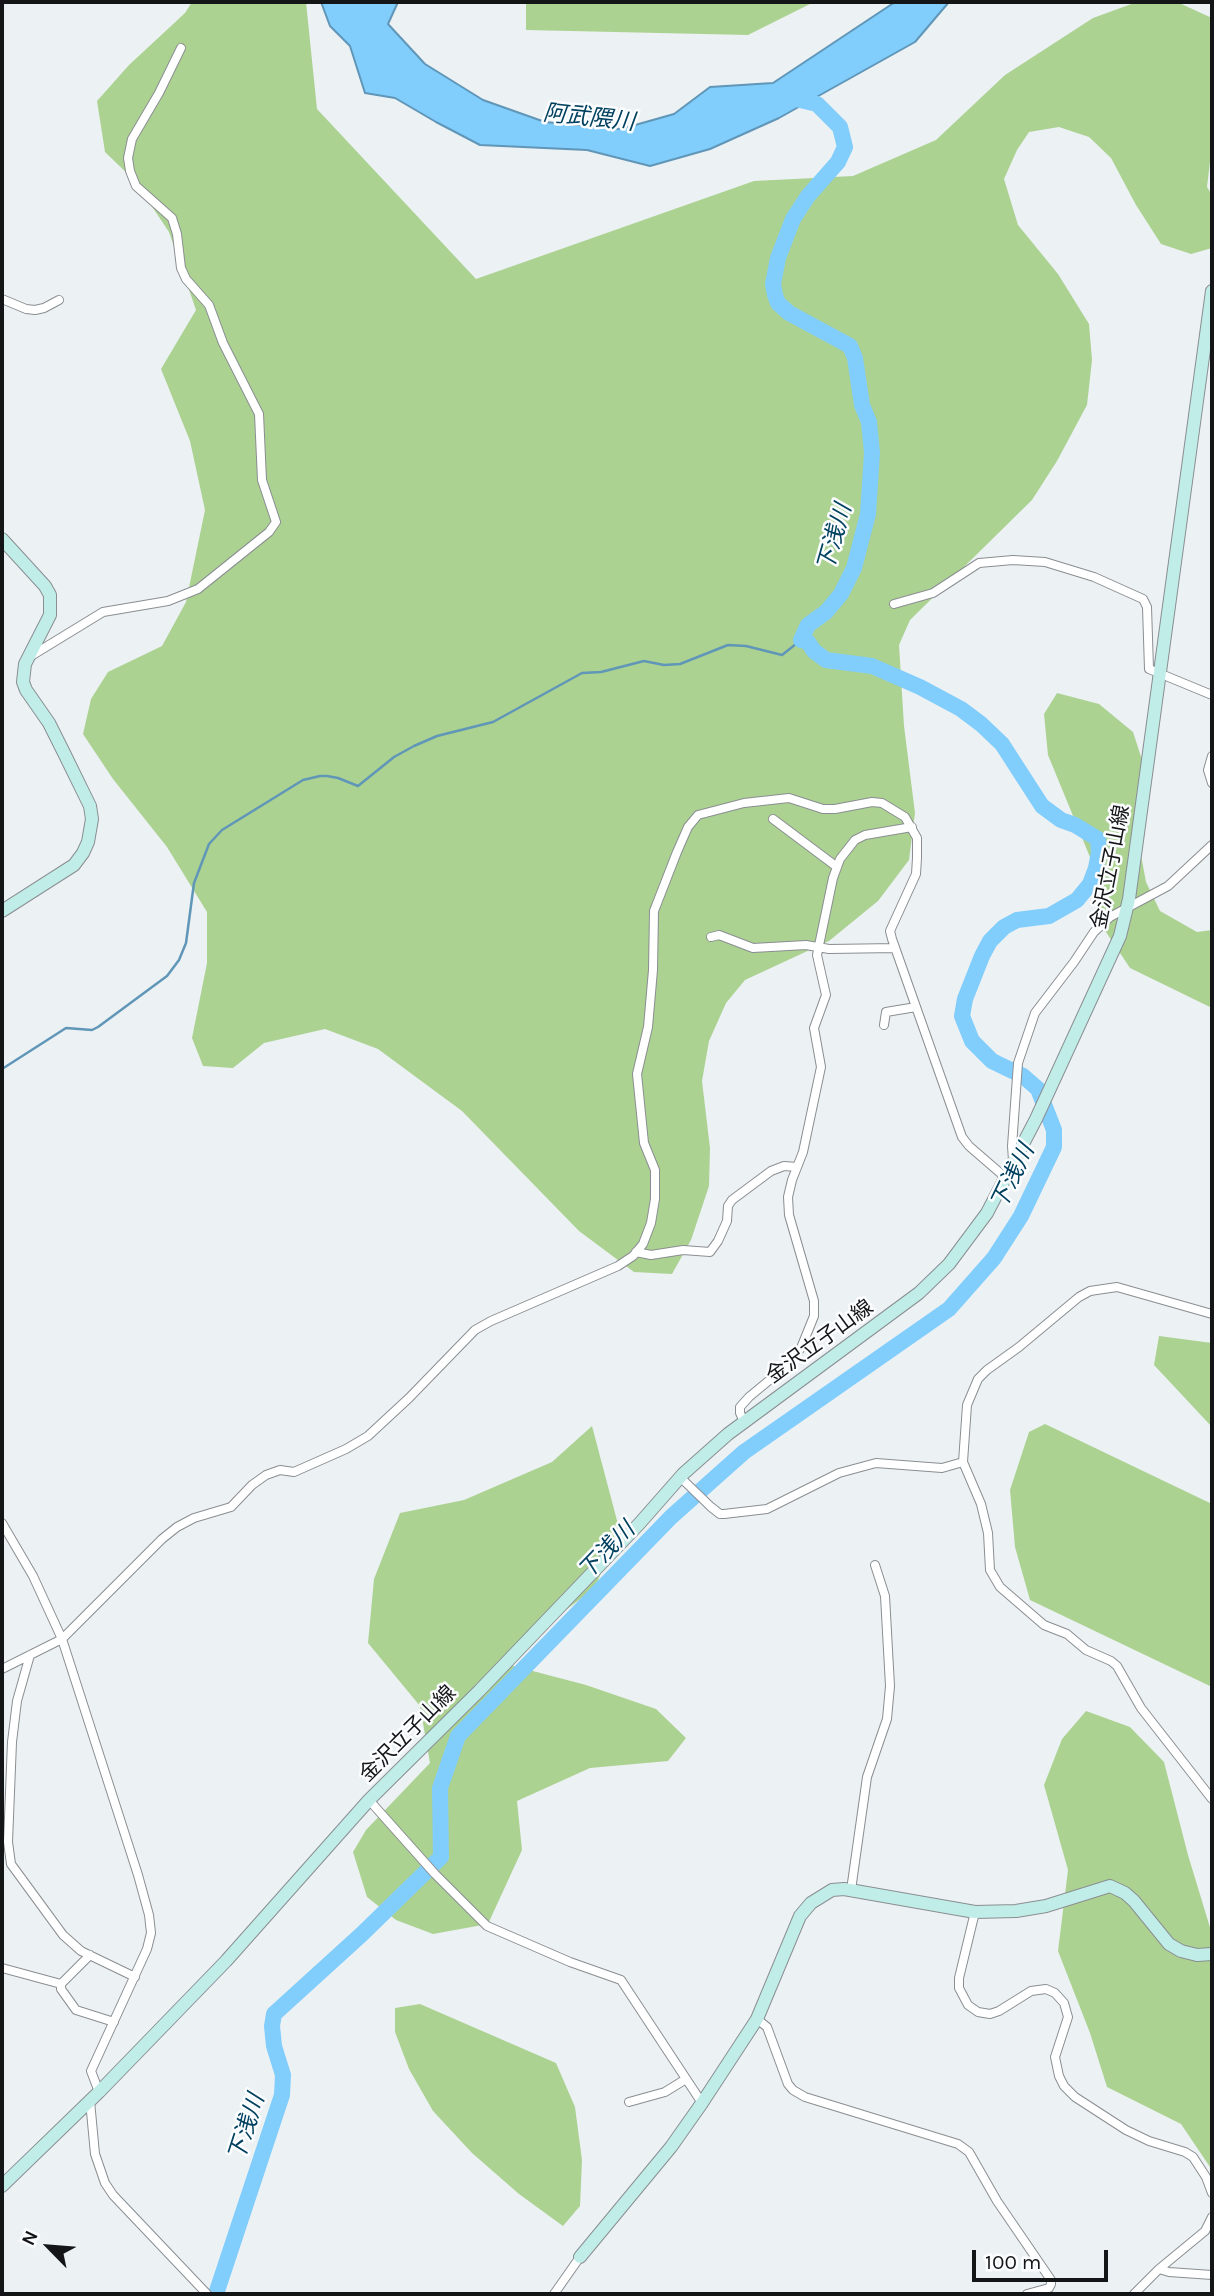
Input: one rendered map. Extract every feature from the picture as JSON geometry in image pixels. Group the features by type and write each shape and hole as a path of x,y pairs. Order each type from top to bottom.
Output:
{"street":[{"path":"28,657 103,612 168,601 198,589 269,532 276,522 262,480 259,414 223,343 209,304 191,287 181,268 172,218 136,186 130,172 128,158 132,139 181,48"},
{"name":"金沢立子山線","path":"2,2186 95,2097 226,1961 369,1800 488,1681 639,1524 680,1477 744,1422 919,1293 949,1264 987,1213 1036,1119 1119,936 1127,907 1212,291"},
{"path":"2,299 35,310 59,300"},
{"path":"2,539 45,586 50,598 48,619 28,657 23,675 26,690 48,723 90,806 92,830 83,853 74,865 2,911"},
{"path":"894,604 933,593 979,563 1013,560 1045,562 1094,577 1143,599 1147,607 1148,667 1160,675 1212,695"},
{"path":"1212,756 1208,770 1212,783"},
{"path":"2,1669 62,1639 177,1527 194,1518 231,1507 266,1475 280,1470 294,1472 368,1436 475,1330 601,1275 618,1266 643,1244 651,1223 655,1199 655,1170 644,1143 637,1074 648,1027 653,970 653,911 677,852 691,822 698,814 744,803 789,798 835,809 872,802 882,803 898,812 912,827 917,838 916,874 890,931 962,1137 1006,1178"},
{"path":"773,819 837,867"},
{"path":"744,1422 740,1407 748,1397 784,1368 801,1348 814,1316 814,1301 789,1215 788,1197 803,1152 821,1067 814,1028 826,995 817,955 837,867 855,840 865,835 912,827"},
{"path":"1014,1163 1012,1146 1019,1056 1035,1013 1094,932 1127,907 1168,886 1212,845"},
{"path":"711,937 719,935 752,948 806,945 856,949 895,948"},
{"path":"884,1025 886,1012 916,1007"},
{"path":"636,1252 651,1255 676,1250 710,1252 727,1221 728,1206 732,1200 771,1171 784,1166 797,1167"},
{"path":"1212,1314 1117,1287 1090,1291 1079,1297 978,1379 967,1405 964,1462 984,1513 990,1543 990,1570 1000,1587 1044,1625 1067,1634 1086,1650 1117,1666 1141,1707 1212,1799"},
{"path":"680,1477 711,1507 724,1514 767,1509 839,1473 876,1463 942,1468 964,1462"},
{"path":"2,1523 33,1576 62,1639 149,1915 149,1941 91,2071 95,2097 95,2154 105,2183 113,2195 207,2294"},
{"path":"851,1890 867,1777 887,1719 890,1686 886,1596 875,1565"},
{"path":"11,1864 8,1842 12,1741 17,1701 30,1655"},
{"path":"369,1800 435,1874 487,1926 570,1962 621,1980 702,2103"},
{"path":"2,1857 11,1864 63,1935 81,1951 135,1977"},
{"path":"554,2294 580,2257 671,2147 702,2103 757,2019 800,1916 811,1903 832,1890 851,1890 975,1912 1016,1912 1046,1906 1110,1886 1134,1901 1169,1944 1181,1951 1197,1955 1212,1954"},
{"path":"975,1912 959,1978 960,1988 968,2005 978,2012 990,2014 1031,1991 1046,1989 1055,1993 1064,2003 1068,2017 1057,2046 1055,2064 1070,2093 1126,2130 1193,2157 1206,2177 1212,2193"},
{"path":"90,1955 61,1984 61,1990 76,2010 114,2022"},
{"path":"2,1968 61,1984"},
{"path":"757,2019 767,2027 788,2084 793,2090 958,2144 969,2152 997,2201 1051,2280 1049,2288 1027,2294"},
{"path":"629,2102 665,2092 686,2078"},
{"path":"1134,2294 1205,2231 1212,2217"},
{"path":"1160,2269 1212,2275"}],"green space":[{"path":"192,2 306,2 317,109 476,279 754,181 853,176 936,140 1005,75 1093,18 1137,2 1177,2 1212,18 1212,145 1207,187 1212,195 1212,248 1191,254 1161,244 1111,158 1089,137 1059,127 1029,132 1017,150 1004,179 1018,225 1058,274 1089,324 1092,360 1087,405 1032,500 910,620 899,645 904,726 915,813 909,860 878,901 829,941 745,980 726,1003 709,1041 702,1081 710,1148 709,1186 691,1240 672,1274 634,1272 579,1231 462,1111 378,1049 325,1029 264,1043 233,1068 203,1066 192,1038 207,963 207,912 167,847 113,779 83,734 91,699 108,672 162,646 186,602 205,510 190,441 161,369 196,310 169,232 135,181 105,152 97,101 129,65 185,13"},
{"path":"526,2 814,2 748,35 526,30"},
{"path":"1057,693 1099,704 1133,732 1146,772 1138,839 1146,882 1160,911 1197,932 1212,930 1212,1008 1130,968 1100,923 1099,879 1048,755 1044,714"},
{"path":"1159,1336 1212,1343 1212,1427 1154,1365"},
{"path":"1045,1424 1212,1504 1212,1687 1030,1600 1015,1547 1010,1490 1029,1432"},
{"path":"592,1426 619,1528 595,1588 531,1636 510,1665 586,1685 656,1709 686,1738 668,1761 590,1768 517,1801 522,1850 488,1924 433,1934 396,1920 367,1897 353,1852 366,1830 430,1763 420,1706 368,1643 374,1579 400,1513 464,1500 552,1462"},
{"path":"1086,1711 1130,1727 1164,1762 1212,1934 1212,2170 1181,2124 1107,2087 1090,2033 1058,1951 1068,1870 1044,1785 1062,1739"},
{"path":"420,2004 556,2063 575,2107 582,2160 580,2206 563,2226 519,2194 472,2153 433,2111 409,2069 395,2032 395,2008"}],"water":[{"path":"321,2 398,2 388,24 425,64 483,100 545,122 621,129 674,114 710,87 773,83 895,2 949,2 915,42 779,118 710,149 650,166 587,150 480,145 395,98 365,93 350,46 330,26"}],"waterway":[{"name":"下浅川","path":"216,2294 282,2095 283,2075 274,2046 272,2026 274,2014 441,1857 440,1788 458,1736 671,1517 744,1452 949,1309 994,1258 1021,1216 1054,1147 1054,1130 1038,1089 1023,1076 992,1061 972,1041 962,1016 965,999 990,941 1004,927 1017,920 1049,916 1077,900 1090,884 1096,868 1098,839 1061,820 1042,806 1002,744 961,709 872,666 826,660 814,651 808,642 801,640 808,625 826,612 841,594 854,568 868,514 872,453 869,422 862,405 855,358 850,346 789,313 778,303 775,295 773,284 778,258 793,219 808,196 838,162 845,147 840,127 817,104 788,97"},
{"path":"2,1069 66,1028 92,1030 98,1027 167,976 179,960 186,943 194,883 209,844 222,830 303,780 327,776 358,786 394,757 414,746 437,736 493,722 582,673 601,672 644,661 664,665 680,664 728,645 746,646 782,655 801,640"}],"water label":[{"name":"阿武隈川","path":"589,118"}]}
